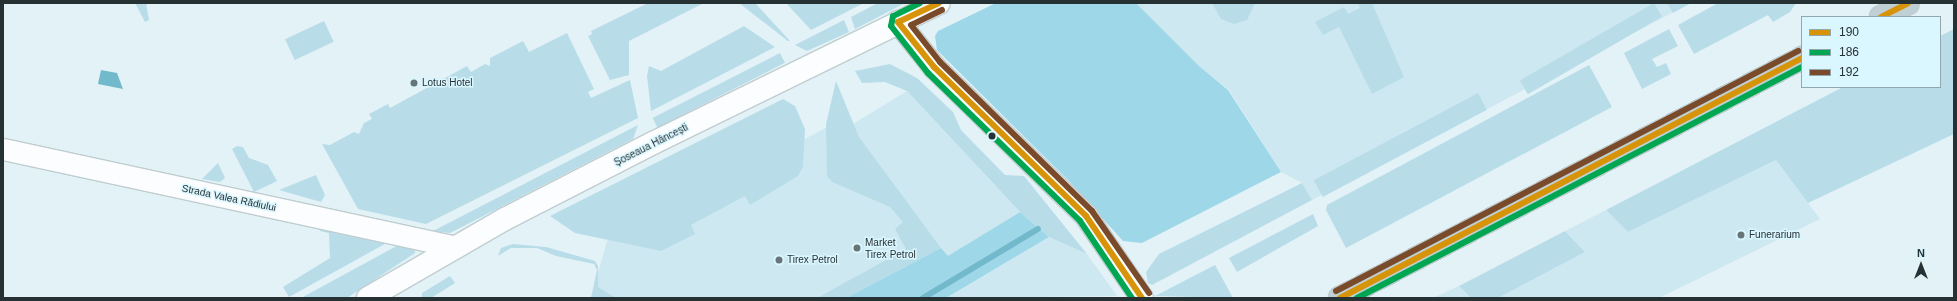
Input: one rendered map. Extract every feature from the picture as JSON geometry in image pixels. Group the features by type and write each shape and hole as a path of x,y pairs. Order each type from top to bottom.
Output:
{"highway":[{"path":"1883,16 1908,3"},
{"path":"1340,298 1801,59"}],"street":[{"name":"Șoseaua Hâncești","path":"368,298 456,247 653,143 939,3"},
{"path":"898,22 934,67 1086,216 1142,298"},
{"name":"Strada Valea Rădiului","path":"3,149 456,247"}],"shaded area":[{"path":"135,3 146,3 149,20 145,22"},
{"path":"648,3 704,3 629,41 629,75 610,80 588,36 592,34 591,31"},
{"path":"739,3 755,3 790,41 788,41"},
{"path":"786,3 864,3 811,30"},
{"path":"878,3 905,3 855,29 851,17"},
{"path":"996,3 1136,3 1199,66 1228,90 1281,172 1142,243 1123,241 1068,180 937,50 935,36 938,31"},
{"path":"1136,3 1691,3 1312,200 1302,183 1281,172 1229,90 1199,66"},
{"path":"1212,3 1255,3 1247,20 1234,24 1221,19"},
{"path":"1358,3 1372,3 1404,77 1372,94 1339,27 1323,35 1315,22 1344,7 1348,14 1360,8"},
{"path":"1654,3 1662,17 1528,94 1520,80"},
{"path":"1667,3 1691,3 1673,13"},
{"path":"1718,3 1796,3 1790,12 1773,22 1768,15 1694,54 1678,25"},
{"path":"844,20 849,32 807,51 795,45"},
{"path":"324,21 334,42 295,60 285,39"},
{"path":"744,26 775,47 651,111 647,76 649,66 661,71"},
{"path":"1669,29 1678,46 1652,59 1657,67 1666,63 1671,74 1642,89 1624,53"},
{"path":"1954,29 1954,134 1808,203 1776,160 1628,232 1606,210 1841,88 1941,88 1941,36"},
{"path":"567,33 594,89 588,92 591,98 630,80 638,118 426,224 358,209 322,144 330,145 354,132 359,134 364,123 372,119 369,114 388,104 390,108 467,66 471,72 485,64 490,66 490,58 523,41 529,52"},
{"path":"780,53 785,63 658,128 653,118"},
{"path":"890,64 917,78 953,112 961,130 1005,175 1024,176 1087,254 1049,237 1020,212 907,91 885,82 862,83 855,71"},
{"path":"1589,65 1612,107 1346,248 1326,210 1327,205"},
{"path":"101,70 117,73 123,89 98,84"},
{"path":"836,81 859,137 941,248 846,298 817,298 906,249 895,229 903,222 890,207 832,182 827,176 826,124"},
{"path":"907,91 1020,212 948,257 941,248 846,298 591,298 607,241 849,116 853,124"},
{"path":"1478,93 1487,110 1323,197 1314,180"},
{"path":"783,99 795,106 805,129 803,167 798,176 750,205 745,196 691,225 695,234 661,251 575,233 550,216"},
{"path":"638,125 633,139 450,233 433,231"},
{"path":"237,146 243,147 249,158 268,165 277,181 254,192 232,149"},
{"path":"1776,160 1820,219 1659,298 1498,298 1585,252 1565,231 1606,210 1628,232"},
{"path":"218,163 225,178 220,182 202,179"},
{"path":"316,175 325,195 321,202 279,190"},
{"path":"1302,183 1312,200 1152,285 1148,283 1146,272 1159,254"},
{"path":"1020,212 1049,237 946,298 846,298 941,248 948,256"},
{"path":"1313,214 1318,226 1237,272 1229,258"},
{"path":"321,225 392,240 289,297 283,287 330,258 329,233 320,231"},
{"path":"1565,231 1585,252 1498,298 1471,298 1459,286"},
{"path":"1049,237 1087,254 1117,296 946,298"},
{"path":"404,242 414,248 415,253 347,298 301,298"},
{"path":"513,244 546,247 595,261 598,266 598,287 616,298 591,298 597,270 594,264 556,256 537,248 511,248 498,256 501,248"},
{"path":"1215,265 1233,298 1155,296"},
{"path":"450,276 455,283 431,298 422,298 422,293"},
{"path":"1459,286 1471,298 1433,298"}],"waterway":[{"path":"923,298 1038,229"}],"transit line":[{"name":"186","path":"920,3 893,16 891,26 928,73 1080,221 1132,298"},
{"name":"190","path":"939,3 898,22 934,67 1086,216 1142,298"},
{"name":"190","path":"1883,16 1908,3"},
{"name":"192","path":"942,10 911,25 940,62 1092,211 1149,293"},
{"name":"192","path":"1336,291 1798,51"},
{"name":"190","path":"1340,298 1801,59"},
{"name":"186","path":"1357,298 1801,68"}],"place":[{"name":"Lotus Hotel","path":"414,83"},
{"name":"Funerarium","path":"1741,235"},
{"name":"Market Tirex Petrol","path":"857,248"},
{"name":"Tirex Petrol","path":"779,260"}]}
